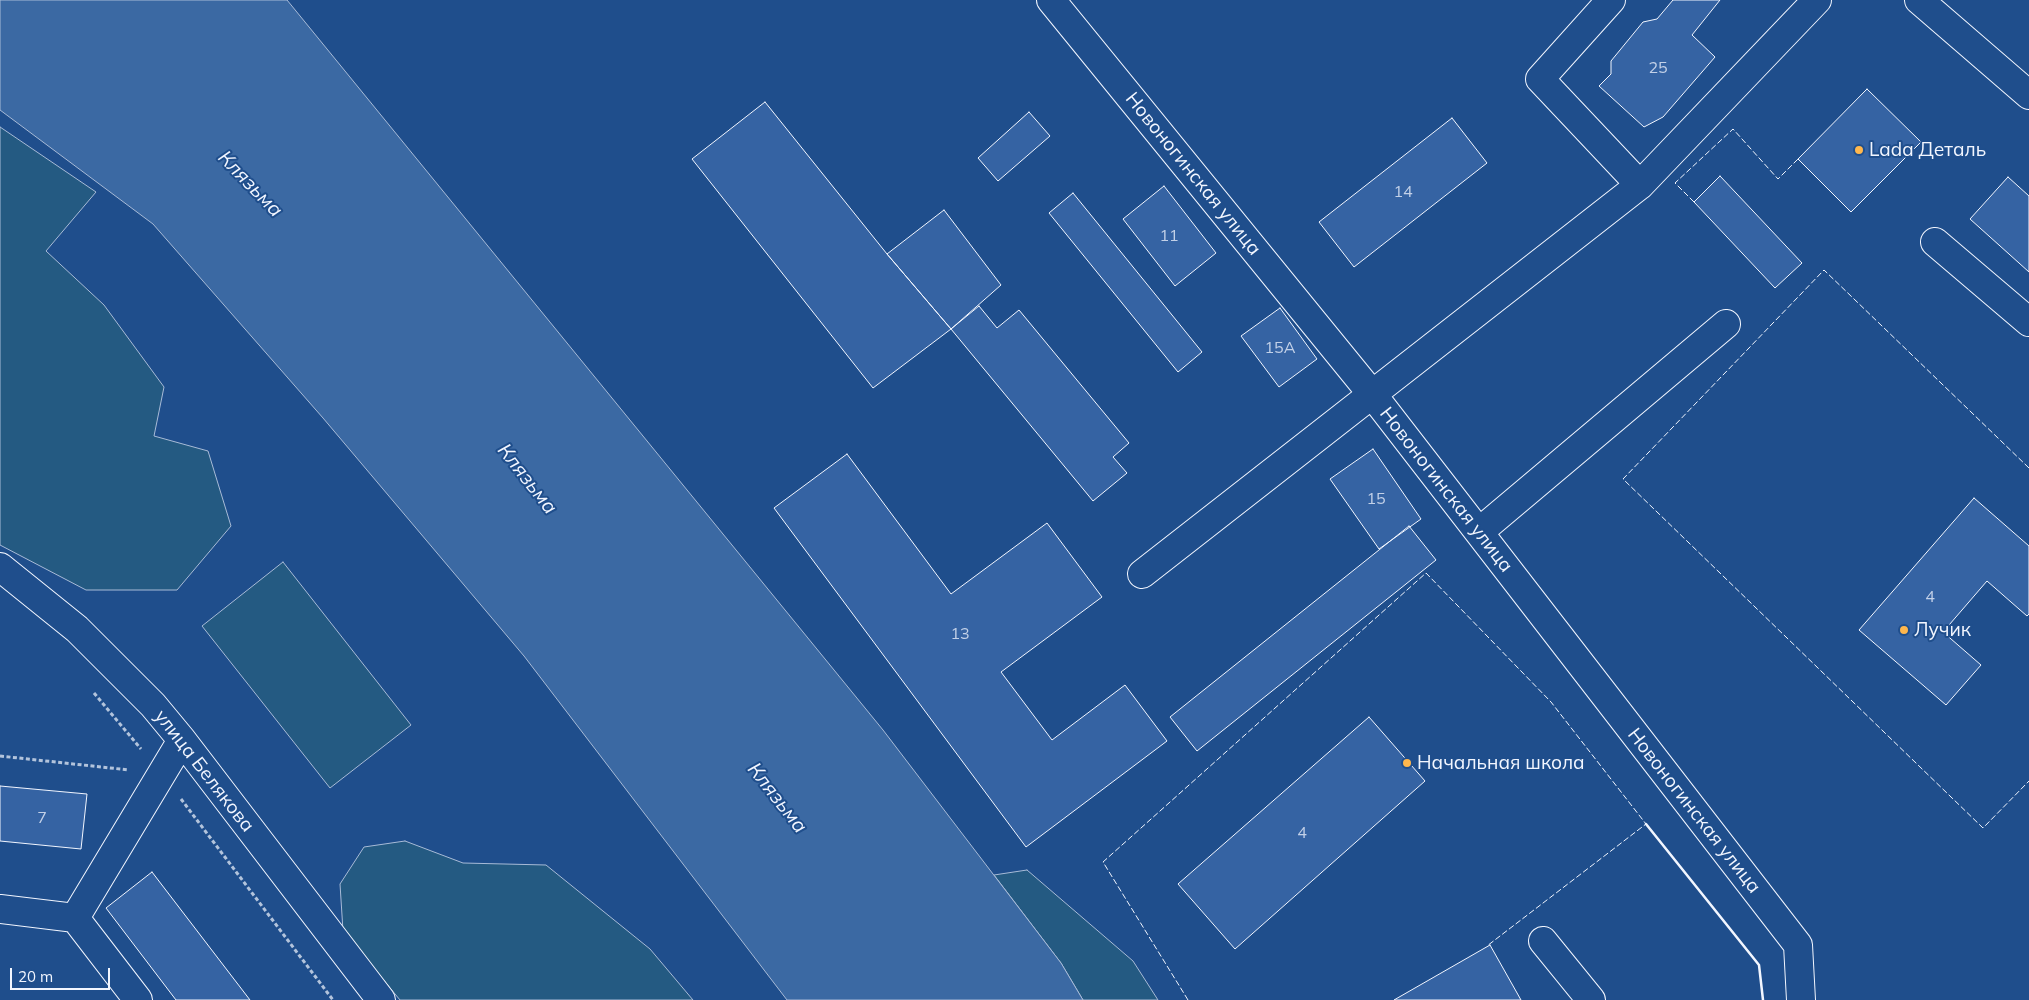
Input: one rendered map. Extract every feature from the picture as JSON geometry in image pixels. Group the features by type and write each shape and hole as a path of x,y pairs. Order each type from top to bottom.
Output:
{"street":[{"name":"Новоногинская улица","path":"1051,0 1372,394 1798,945 1802,1000"},
{"path":"1611,0 1540,79 1640,185"},
{"path":"1142,574 1640,185 1817,0"},
{"path":"1919,0 2029,95"},
{"path":"1936,242 2029,322"},
{"path":"1479,532 1726,324"},
{"name":"улица Белякова","path":"0,567 31,590 89,641 153,705 182,740 381,1000"},
{"path":"75,918 182,740"},
{"path":"0,909 75,918 138,1000"},
{"path":"1544,941 1591,1000"}],"path":[{"path":"88,686 162,773 333,1000"},
{"path":"0,756 162,773"}],"shaded area":[{"path":"0,127 96,192 46,251 104,305 164,387 154,436 208,451 231,526 177,590 86,590 0,545"},
{"path":"283,562 411,725 330,788 202,626"},
{"path":"405,841 463,863 546,865 650,949 693,1000 400,1000 343,931 340,884 364,847"},
{"path":"1027,870 1133,961 1158,1000 1083,1000 1061,963 994,875"}],"water":[{"name":"Клязьма","path":"0,0 287,0 883,730 1061,963 1083,1000 787,1000 524,656 323,418 153,224 0,110"}],"building":[{"path":"1673,0 1720,0 1692,35 1715,57 1663,117 1644,127 1599,86 1611,74 1611,61 1643,22 1657,19"},
{"name":"Lada Деталь","path":"1867,89 1921,142 1851,212 1798,159"},
{"path":"765,102 887,254 951,329 873,388 692,159"},
{"path":"1029,112 1050,136 998,181 978,158"},
{"path":"1452,118 1487,163 1354,267 1319,222"},
{"path":"1720,176 1802,263 1775,288 1694,202"},
{"path":"2008,177 2029,196 2029,272 1970,219"},
{"path":"1164,186 1216,253 1175,286 1123,219"},
{"path":"1073,193 1202,352 1178,372 1049,213"},
{"path":"944,210 1001,285 951,329 887,254"},
{"path":"979,306 997,328 1019,310 1129,443 1113,457 1127,473 1093,501 951,329"},
{"path":"1280,308 1317,359 1279,387 1241,336"},
{"path":"1373,449 1421,519 1379,549 1330,479"},
{"path":"847,454 951,594 1047,523 1102,597 1001,672 1052,740 1125,685 1167,741 1026,847 774,508"},
{"path":"1974,498 2029,546 2029,614 2027,616 1987,581 1943,632 1981,665 1946,705 1859,630"},
{"path":"1409,526 1436,560 1197,751 1170,717"},
{"path":"1369,717 1425,781 1235,949 1178,884"},
{"path":"0,786 87,794 81,849 0,841"},
{"path":"152,872 250,1000 176,1000 106,908"},
{"path":"1490,945 1521,1000 1394,1000"}],"fence":[{"path":"1694,202 1675,183 1733,129 1778,179 1798,159"},
{"path":"2029,468 1824,270 1623,479 1983,828 2029,781"},
{"path":"1188,1000 1103,862 1426,573 1551,702 1646,824 1487,946"}],"wall":[{"path":"1646,824 1759,965 1763,1000"}],"place":[{"name":"Lada Деталь","path":"1859,150"},
{"name":"Лучик","path":"1904,630"},
{"name":"Начальная школа","path":"1407,763"}]}
